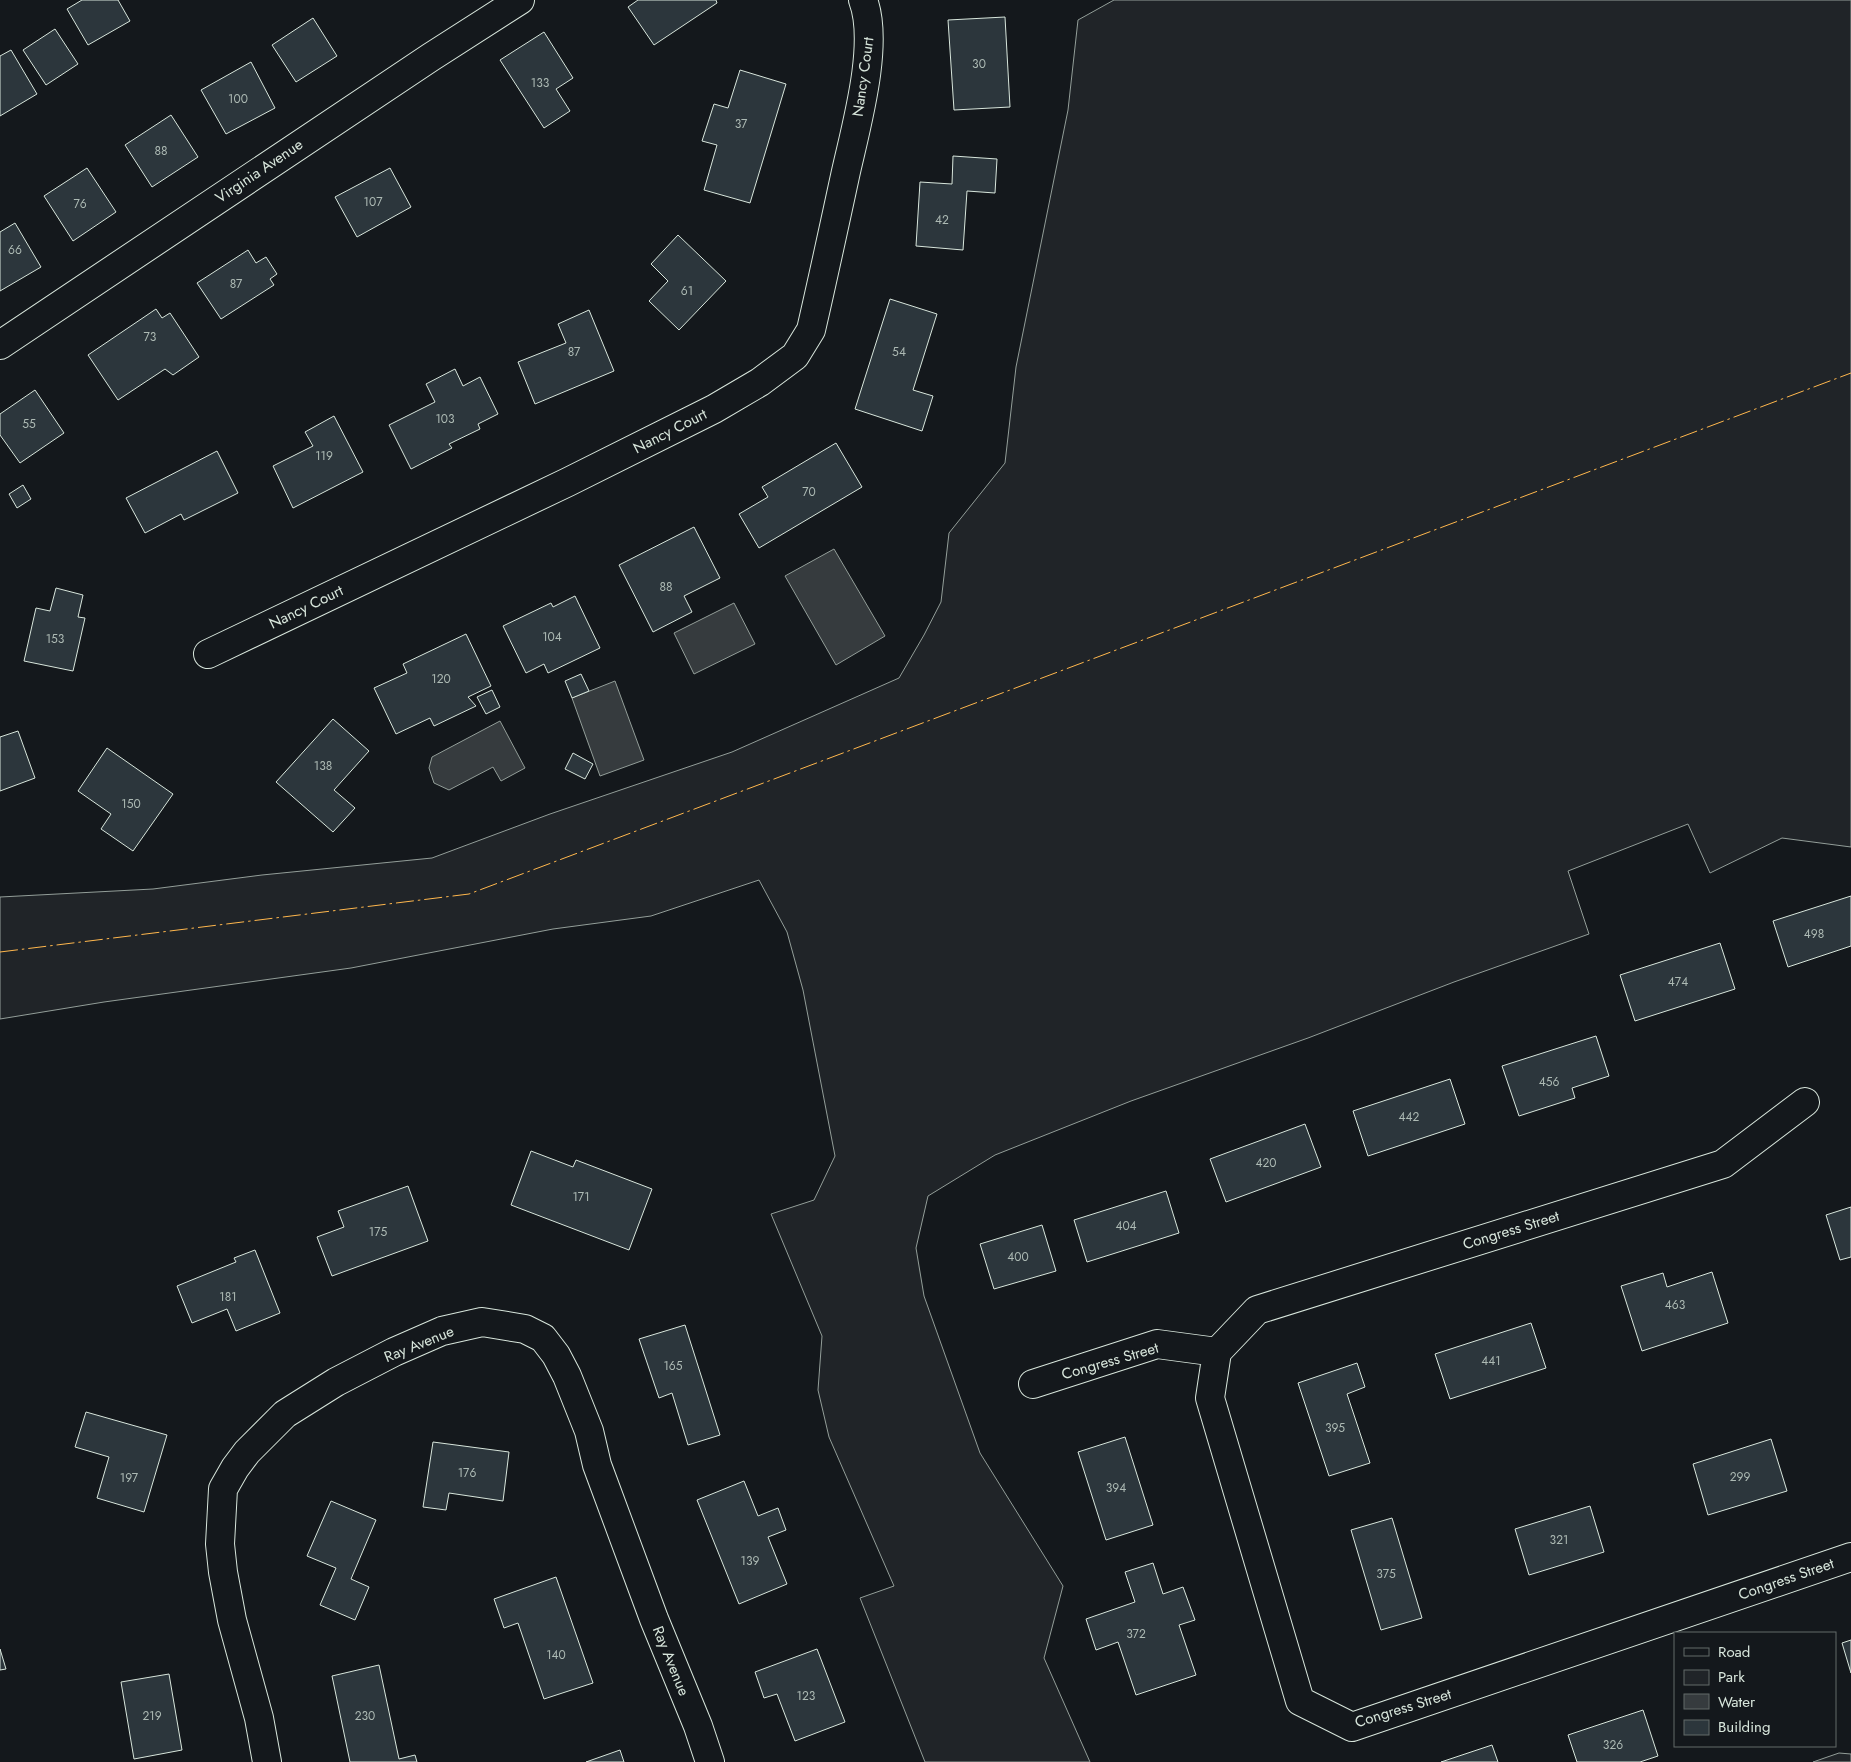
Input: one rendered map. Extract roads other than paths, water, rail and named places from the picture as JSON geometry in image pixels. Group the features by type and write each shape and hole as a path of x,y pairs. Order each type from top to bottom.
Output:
{"street":[{"name":"Virginia Avenue","path":"0,344 431,57 520,0"},
{"name":"Nancy Court","path":"208,654 568,482 714,409 760,382 795,356 811,330 865,86 870,28 868,11 864,0"},
{"name":"Congress Street","path":"1805,1102 1723,1164 1257,1310 1217,1352 1210,1398 1300,1701 1352,1727 1851,1557"},
{"name":"Ray Avenue","path":"267,1762 259,1718 232,1620 223,1572 220,1544 223,1489 247,1452 285,1414 336,1382 394,1352 442,1331 482,1322 525,1330 543,1338 556,1355 567,1376 589,1431 597,1465 650,1610 698,1726 710,1762"},
{"name":"Congress Street","path":"1033,1384 1158,1344 1217,1352"}],"water":[{"path":"834,549 885,636 836,665 785,576"},
{"path":"734,603 755,644 694,674 674,633"},
{"path":"615,681 644,760 600,776 572,698"},
{"path":"500,721 525,768 501,781 493,767 449,790 434,783 429,768 432,757"}]}
